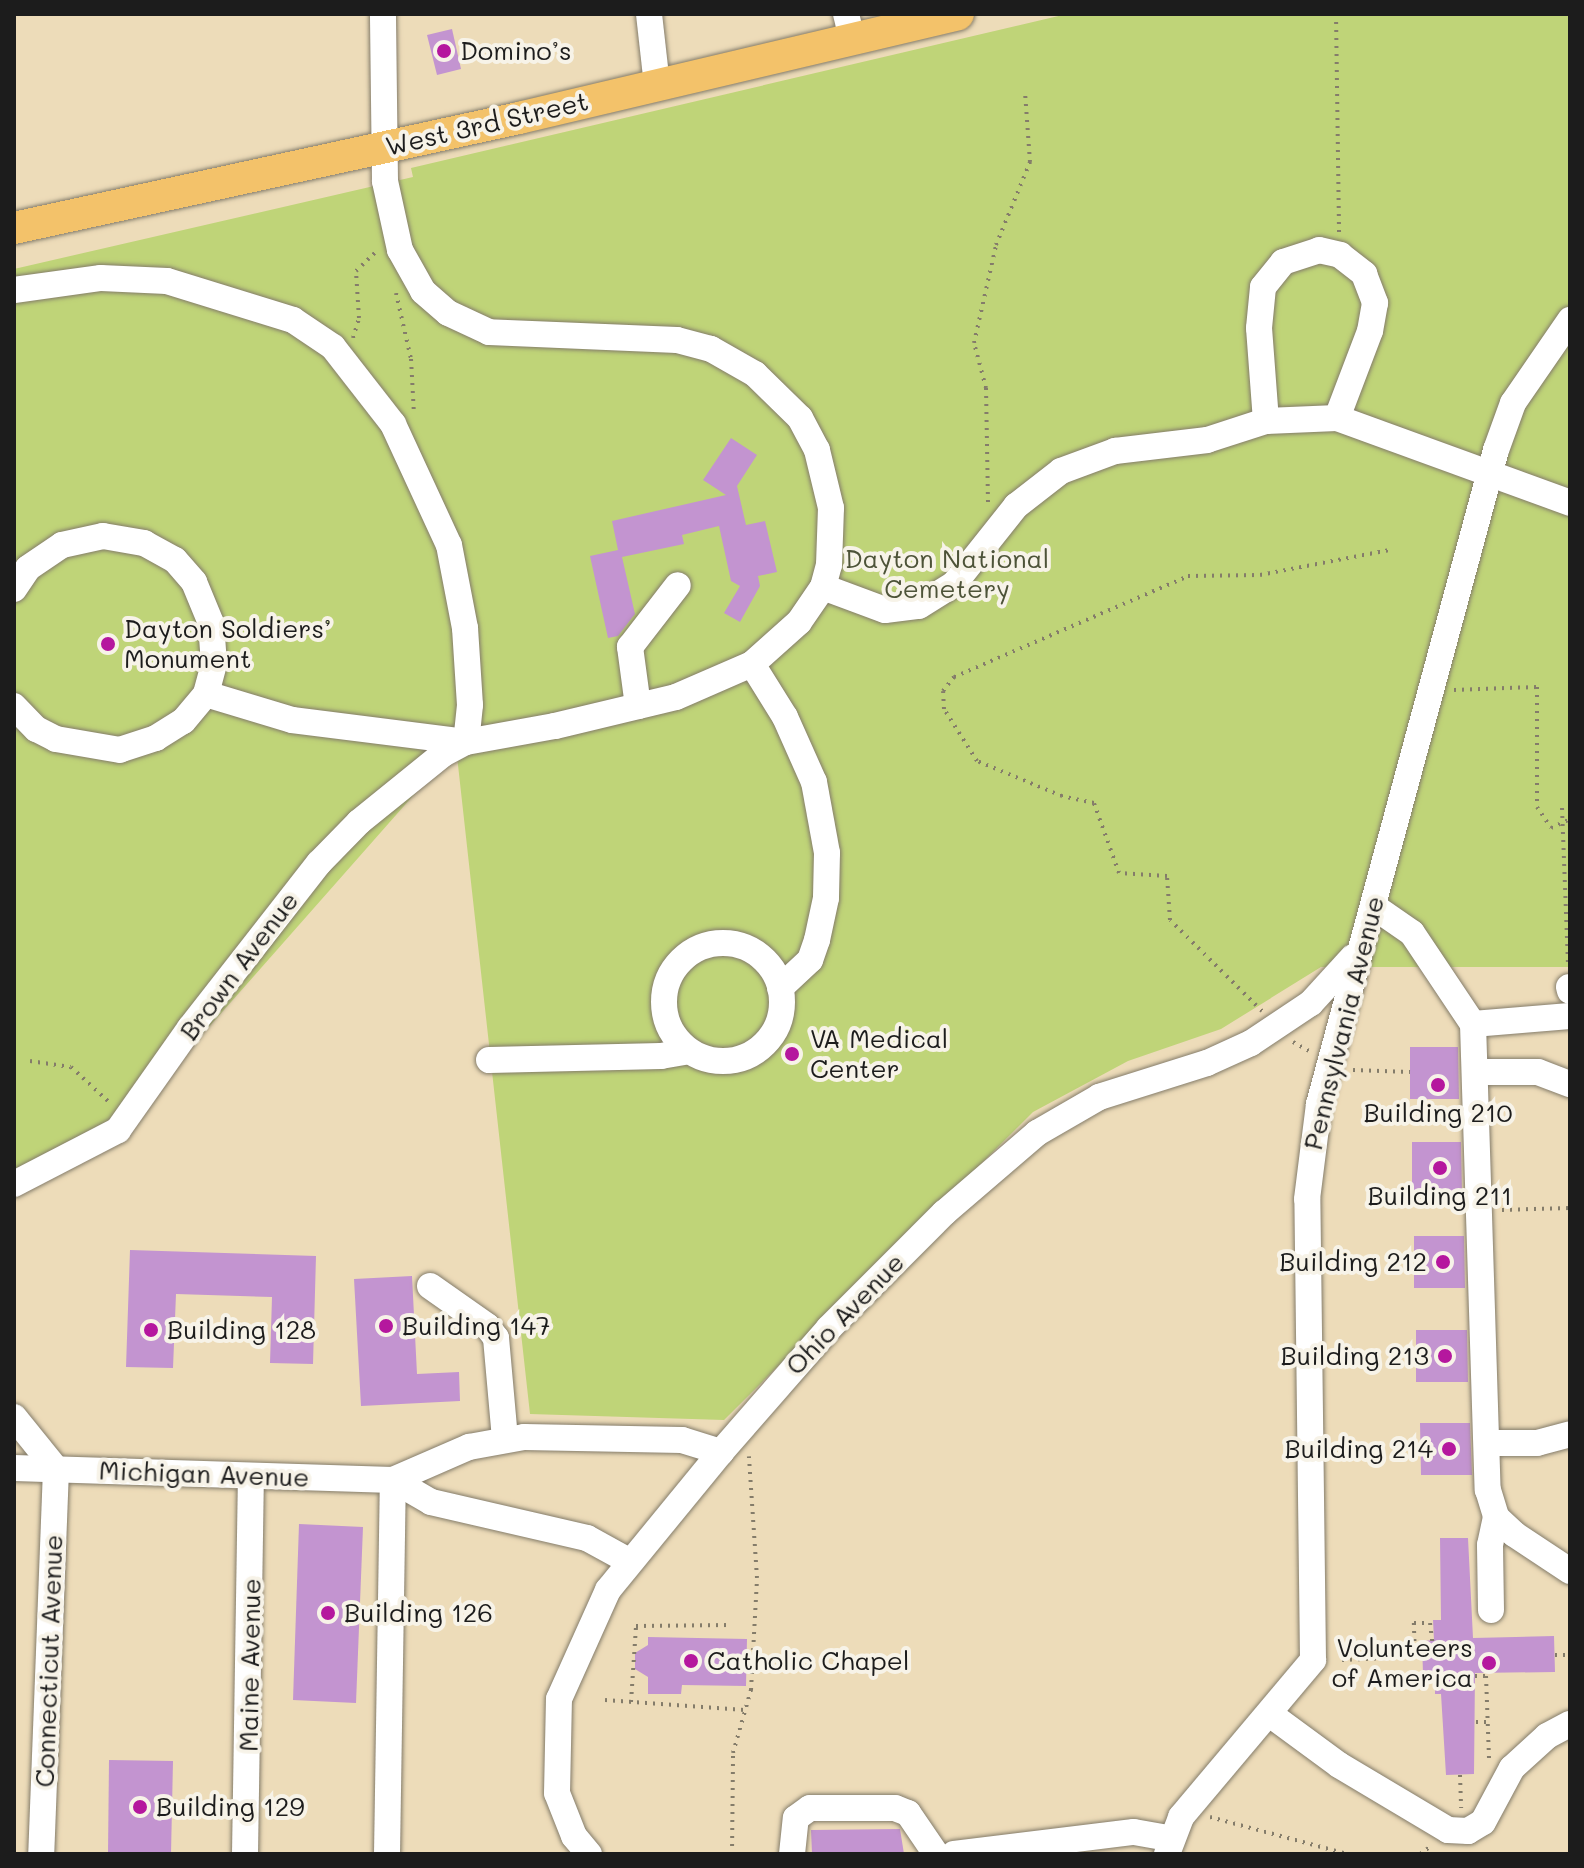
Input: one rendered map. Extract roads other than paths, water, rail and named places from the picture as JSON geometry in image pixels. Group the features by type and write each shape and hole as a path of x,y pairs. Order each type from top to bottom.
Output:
{"main road":[{"name":"West 3rd Street","path":"14,228 657,85 849,26 958,14"}],"street":[{"path":"206,694 292,720 466,742 638,706 722,680 752,664 786,637 823,587 832,528 824,469 800,418 769,385 740,364 677,340 504,334 461,321 434,302 406,265 385,181 383,14"},
{"path":"649,14 657,85"},
{"path":"1266,421 1259,328 1263,287 1293,256 1319,250 1340,255 1369,283 1375,313 1337,418"},
{"path":"14,290 101,278 167,281 293,320 337,352 393,424 449,545 465,628 470,705 466,742"},
{"name":"Pennsylvania Avenue","path":"1168,1846 1181,1817 1271,1715 1313,1660 1309,1167 1319,1104 1427,692 1489,472 1513,403 1570,320"},
{"path":"823,587 885,610 919,606 954,584 1001,524 1045,481 1082,461 1115,451 1207,440 1266,421 1337,418 1570,503"},
{"path":"14,589 50,551 88,538 131,539 158,549 185,570 207,609 214,664 206,694 170,731 120,750 56,739 15,709"},
{"path":"638,706 630,647 678,585"},
{"path":"752,664 799,746 817,792 826,839 826,898 817,940 810,960 780,988"},
{"name":"Brown Avenue","path":"14,1184 87,1148 128,1119 198,1016 319,863 359,822 466,742"},
{"path":"1373,906 1412,933 1473,1024 1488,1490 1496,1517 1490,1545 1491,1610"},
{"path":"489,1060 661,1056 689,1051 723,1062 757,1051 778,1023 780,988 767,963 743,947 714,944 688,955 669,977 664,1005 672,1032 689,1051"},
{"name":"Ohio Avenue","path":"589,1854 574,1836 557,1793 559,1699 594,1613 629,1561 721,1452 829,1328 944,1213 1037,1133 1099,1097 1207,1063 1251,1043 1327,989 1363,944"},
{"path":"1473,1024 1570,1016"},
{"path":"1476,1072 1538,1072 1570,1084"},
{"path":"430,1286 487,1326 496,1338 505,1439"},
{"path":"14,1417 56,1469"},
{"path":"1487,1443 1537,1443 1570,1434"},
{"path":"387,1854 393,1480 423,1462 505,1439 666,1439 721,1452"},
{"name":"Michigan Avenue","path":"14,1468 393,1480 431,1502 587,1538 629,1561"},
{"name":"Connecticut Avenue","path":"41,1854 56,1469"},
{"name":"Maine Avenue","path":"245,1854 251,1476"},
{"path":"1496,1517 1570,1571"},
{"path":"1271,1715 1339,1765 1448,1830 1483,1822 1512,1768 1547,1736 1570,1724"},
{"path":"792,1854 796,1818 810,1808 908,1813 936,1854"},
{"path":"954,1854 1134,1832 1168,1846"}],"place":[{"name":"Domino’s","path":"444,51"},
{"name":"Dayton Soldiers’ Monument","path":"108,644"},
{"name":"VA Medical Center","path":"792,1054"},
{"name":"Building 210","path":"1438,1085"},
{"name":"Building 211","path":"1440,1168"},
{"name":"Building 212","path":"1443,1262"},
{"name":"Building 147","path":"386,1326"},
{"name":"Building 128","path":"151,1330"},
{"name":"Building 213","path":"1445,1356"},
{"name":"Building 214","path":"1449,1449"},
{"name":"Building 126","path":"328,1613"},
{"name":"Catholic Chapel","path":"691,1661"},
{"name":"Volunteers of America","path":"1489,1663"},
{"name":"Building 129","path":"140,1807"}],"park label":[{"name":"Dayton National Cemetery","path":"947,574"}]}
